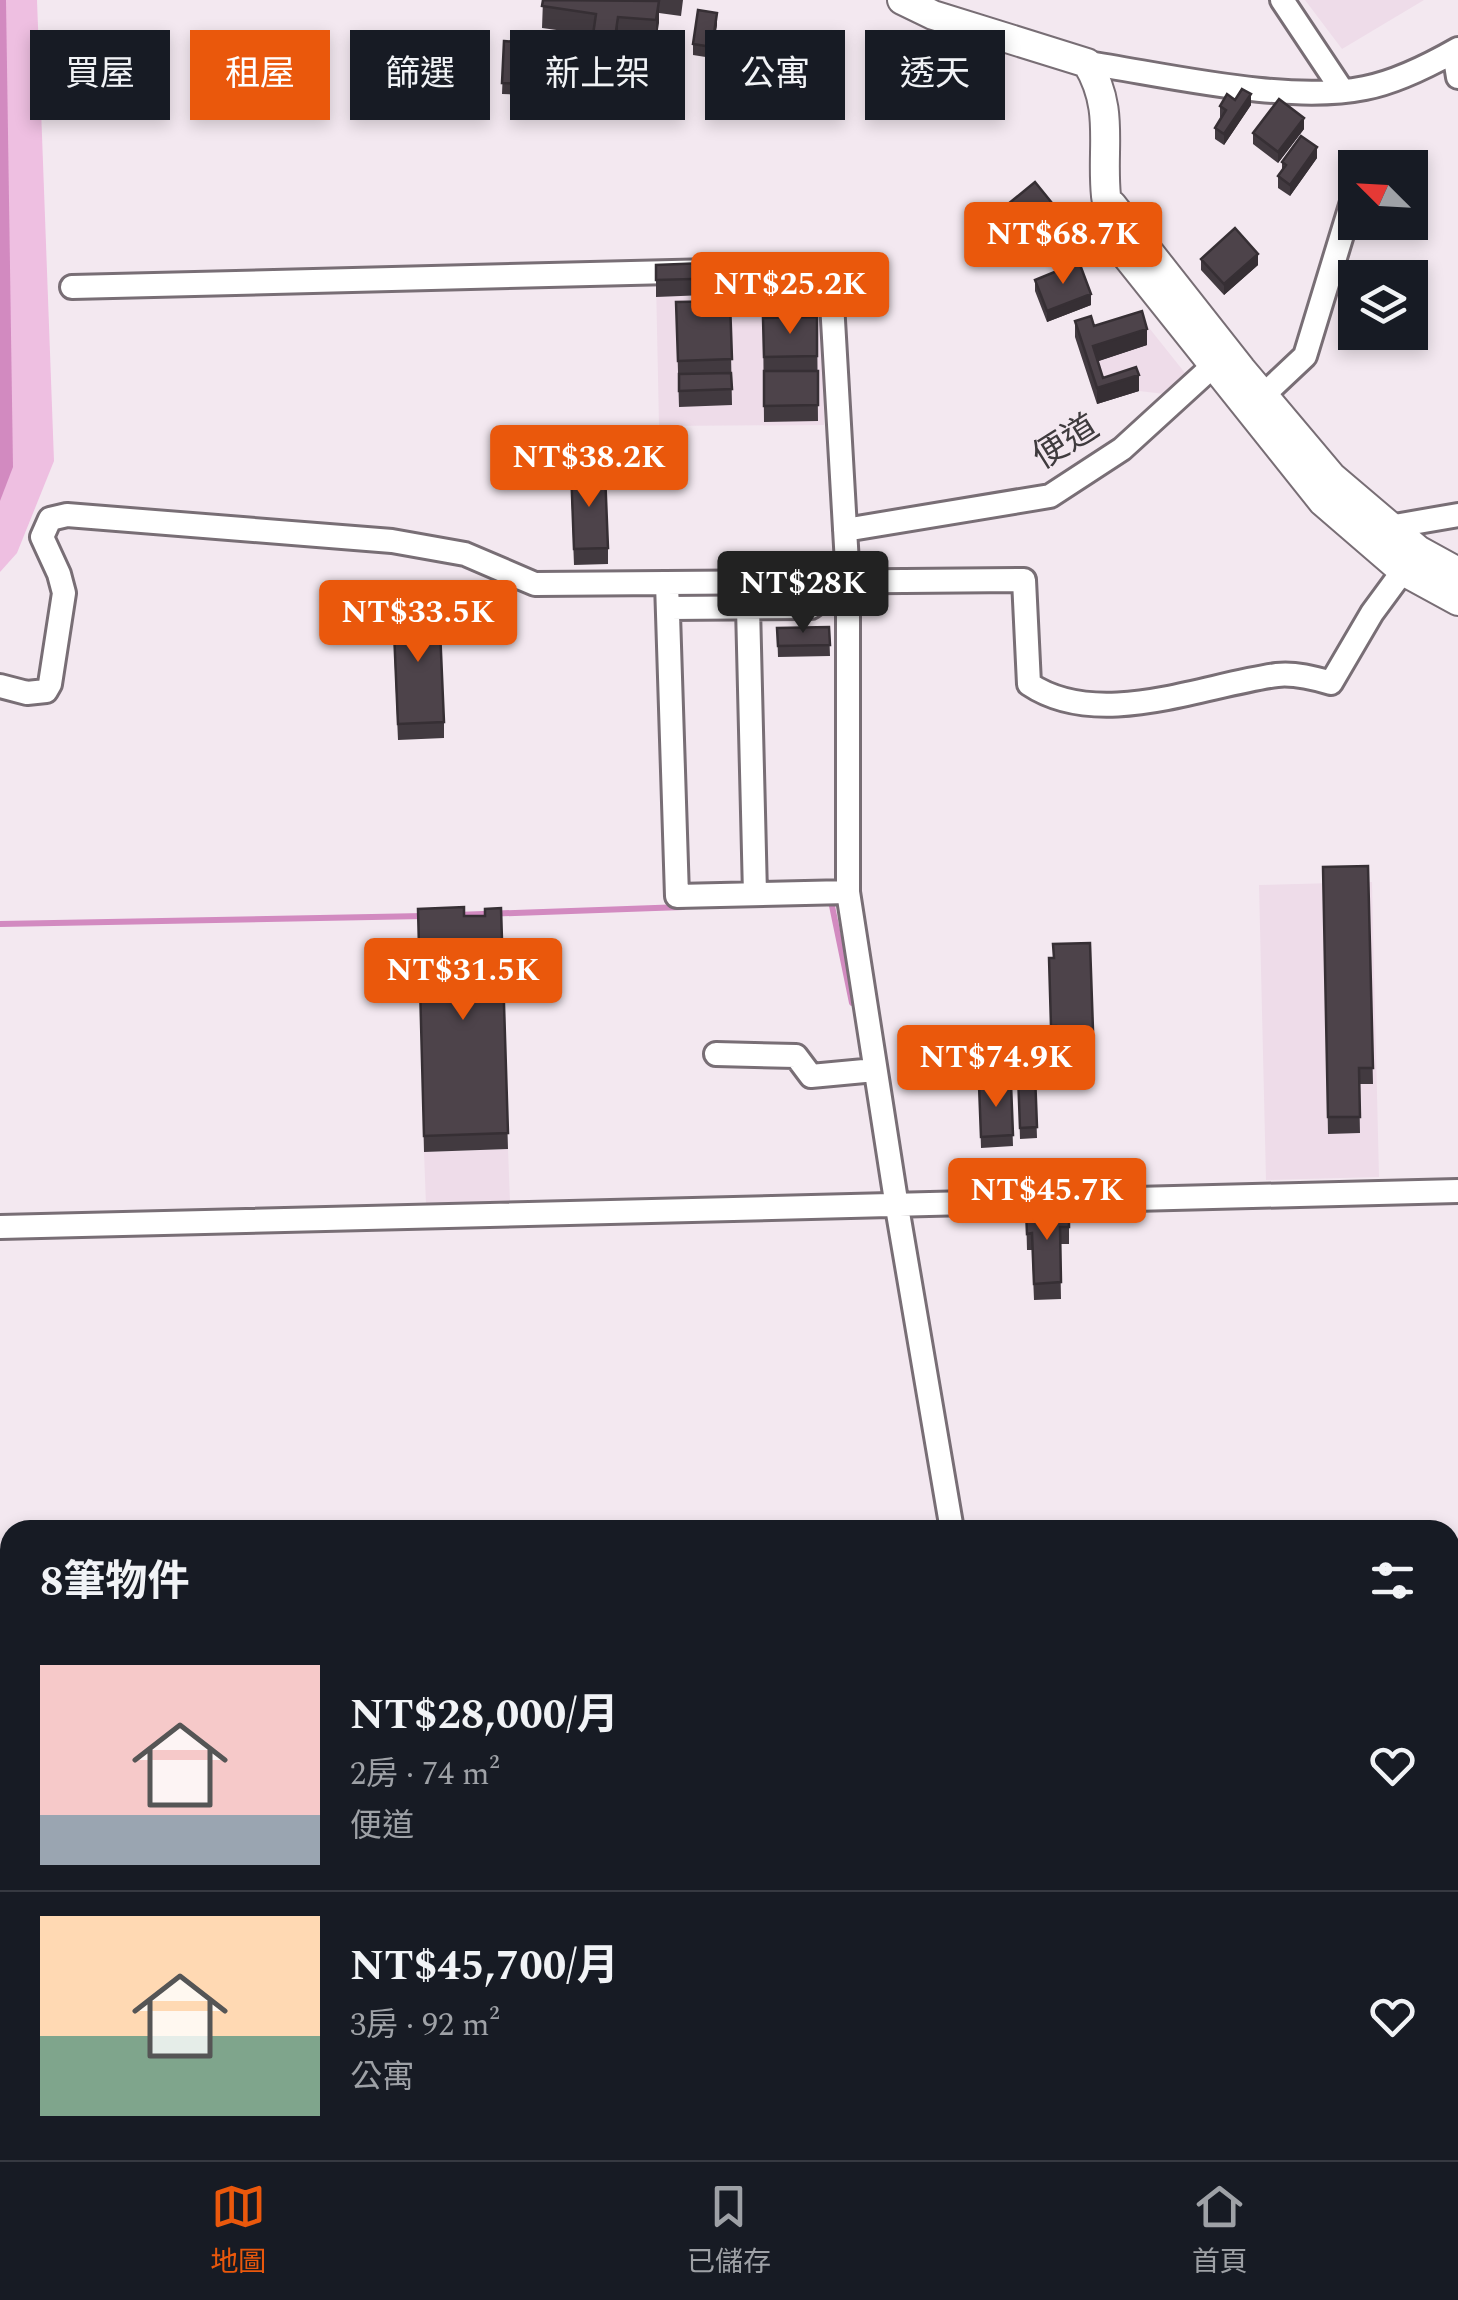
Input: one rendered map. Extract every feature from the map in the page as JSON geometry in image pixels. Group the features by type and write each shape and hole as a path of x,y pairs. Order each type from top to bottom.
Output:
{"main road":[{"path":"902,0 934,15 1087,63 1100,84 1106,110 1106,198 1117,244 1256,402 1323,502 1381,536 1458,602"},
{"path":"1106,198 1221,360"},
{"path":"1411,561 1458,572"}],"street":[{"path":"1282,0 1342,90"},
{"path":"1087,63 1287,92 1366,88 1456,50 1458,77"},
{"path":"1256,402 1305,356 1340,240"},
{"path":"72,287 830,268 848,581 848,892 896,1207 950,1520"},
{"name":"便道","path":"845,530 1050,496 1122,449 1221,360"},
{"path":"1381,536 1458,514"},
{"path":"0,686 27,693 46,692 50,684 64,593 42,537 50,519 67,515 392,541 464,554 535,584 1024,580 1030,684 1046,696 1098,706 1172,698 1281,674 1331,682 1372,613 1411,561"},
{"path":"669,608 811,607 848,581"},
{"path":"668,583 676,896 848,892"},
{"path":"748,607 755,894"},
{"path":"716,1054 796,1056 812,1076 876,1070"},
{"path":"0,1228 1458,1191"}],"shaded area":[{"path":"0,0 37,0 38,30 30,30 30,120 41,120 54,461 17,553 0,572"},
{"path":"0,0 6,0 13,467 0,501"},
{"path":"1305,0 1424,0 1342,49"},
{"path":"822,274 824,425 659,426 656,281"},
{"path":"1146,324 1193,383 1173,395 1139,391 1097,404 1075,337"},
{"path":"1372,882 1379,1177 1266,1180 1259,885"},
{"path":"508,1149 510,1202 426,1205 424,1152"}],"building":[{"path":"543,0 659,1 656,20 618,17 616,30 594,30 596,14 542,6"},
{"path":"698,10 717,13 714,30 705,30 705,46 693,44"},
{"path":"504,41 510,41 510,83 502,83"},
{"path":"1242,89 1251,94 1224,134 1215,128 1226,110 1220,106 1227,94 1235,100"},
{"path":"1279,99 1304,118 1278,152 1253,133"},
{"path":"1301,136 1317,147 1290,185 1278,176 1286,165 1282,162"},
{"path":"1035,182 1052,203 1019,229 1002,209"},
{"path":"1235,228 1258,254 1224,284 1201,259"},
{"path":"730,262 730,278 656,280 656,265"},
{"path":"1079,262 1091,294 1047,311 1035,280"},
{"path":"730,301 732,359 678,361 676,302"},
{"path":"1142,311 1147,329 1093,346 1103,378 1136,367 1139,375 1097,388 1075,321 1091,316 1094,326"},
{"path":"817,317 817,356 764,357 763,318"},
{"path":"764,371 818,371 818,405 764,406"},
{"path":"731,373 732,389 679,391 679,374"},
{"path":"571,468 605,473 608,548 574,549"},
{"path":"439,606 444,722 398,724 393,608"},
{"path":"829,627 830,645 778,646 777,628"},
{"path":"1368,866 1373,1068 1359,1068 1360,1117 1328,1117 1323,867"},
{"path":"464,907 464,916 485,916 485,909 501,908 508,1133 424,1136 418,909"},
{"path":"1090,943 1093,1030 1056,1031 1056,1026 1051,1026 1049,958 1054,958 1053,944"},
{"path":"1035,1074 1037,1127 1020,1128 1018,1075"},
{"path":"1011,1084 1013,1135 981,1137 979,1085"},
{"path":"1069,1209 1069,1227 1060,1227 1061,1282 1034,1284 1032,1233 1027,1234 1026,1210"}],"waterway":[{"path":"831,901 852,1003"},
{"path":"456,915 683,907"},
{"path":"0,924 424,916"}]}
